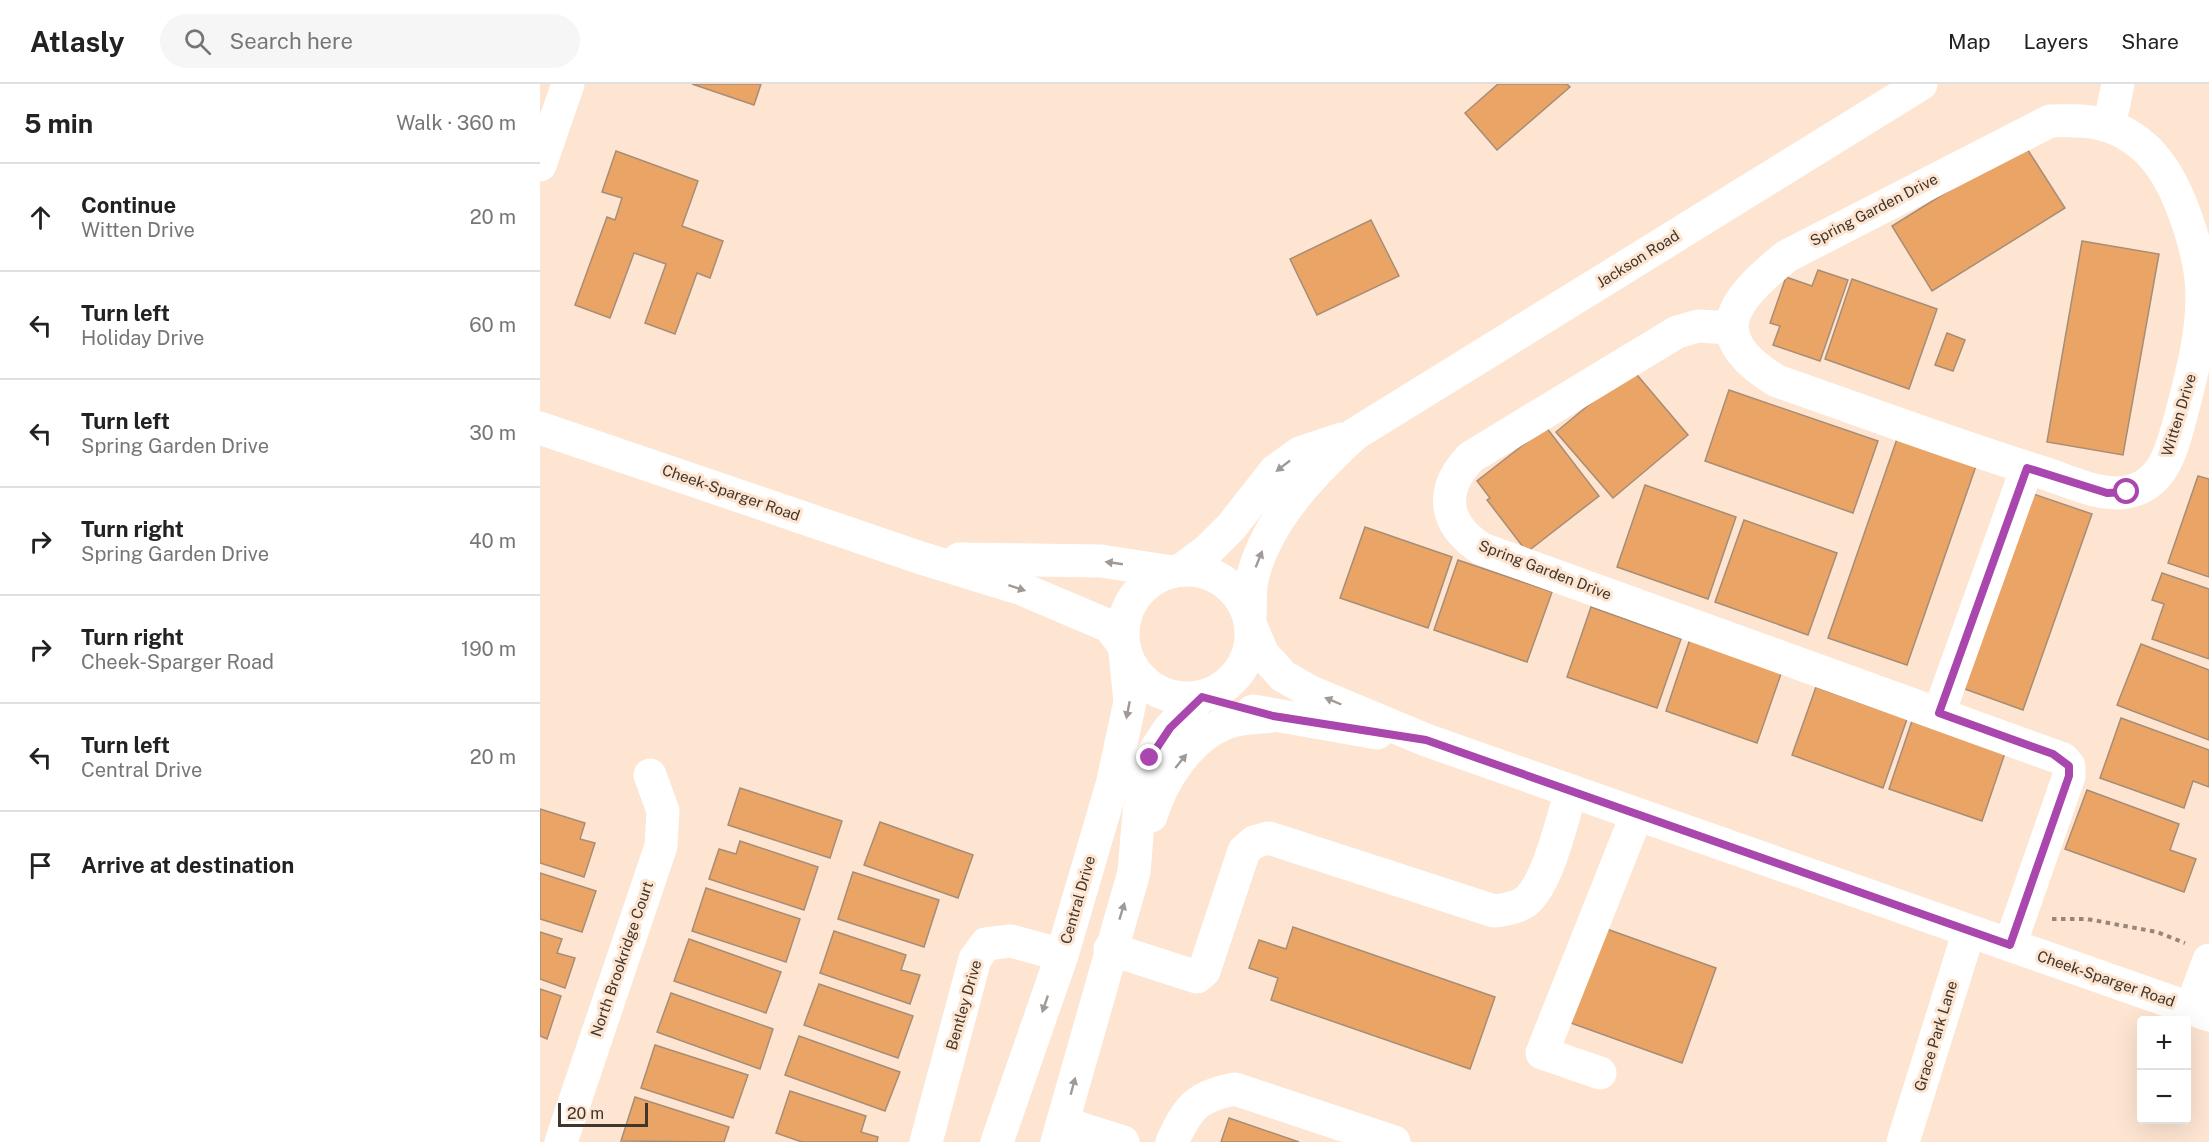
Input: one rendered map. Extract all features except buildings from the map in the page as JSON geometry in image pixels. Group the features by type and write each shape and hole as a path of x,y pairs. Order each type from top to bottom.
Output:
{"main road":[{"path":"540,165 548,118 568,84"},
{"name":"Jackson Road","path":"1251,621 1252,576 1271,529 1312,473 1355,434 1921,84"},
{"path":"2109,126 2118,84"},
{"name":"Spring Garden Drive","path":"2014,930 2069,776 2069,766 2053,754 1482,549 1465,538 1455,524 1450,511 1450,495 1456,474 1471,457 1677,332 1698,326 1730,328 1741,298 1754,282 1787,256 2050,121 2086,121 2109,126"},
{"name":"Witten Drive","path":"1730,328 1735,344 1744,356 1756,368 1778,381 2027,468 2107,493 2127,492 2147,485 2161,471 2170,453 2196,360 2202,294 2193,242 2169,180 2153,155 2109,126"},
{"name":"Cheek-Sparger Road","path":"540,428 921,558 1022,589 1109,626 1124,648"},
{"name":"Jackson Road","path":"1176,571 1208,550 1231,528 1275,471 1299,453 1355,434"},
{"path":"1939,713 2027,468"},
{"name":"Cheek-Sparger Road","path":"921,558 1101,561 1176,571"},
{"path":"1134,872 1139,812 1150,758 1170,728 1200,698 1219,690 1234,678 1245,663 1251,645 1251,621 1232,588 1217,577 1199,571 1176,571 1154,579 1139,591 1129,607 1123,625 1124,648 1131,667 1144,682 1160,693 1179,698 1200,698"},
{"name":"Cheek-Sparger Road","path":"1251,621 1263,654 1283,676 1311,692 1426,740 1969,931 2014,930 2200,1012"},
{"name":"Central Drive","path":"997,1142 1062,955 1112,785 1130,702 1124,648"},
{"name":"Cheek-Sparger Road","path":"1200,698 1273,716 1426,740"},
{"path":"1123,1142 1060,1132 1110,949 1158,795 1180,760 1209,732 1227,722 1273,716"},
{"name":"North Brookridge Court","path":"561,1142 661,846 663,811 650,775"},
{"path":"1110,949 1197,977 1204,971 1244,851 1254,842 1269,838 1494,911 1505,910 1525,902 1545,875 1571,791"},
{"path":"1600,1073 1542,1053 1637,814"},
{"name":"Grace Park Lane","path":"1903,1142 1969,931"},
{"name":"Bentley Drive","path":"926,1142 975,959 986,944 1011,941 1062,955"},
{"path":"2199,952 2200,1012"},
{"path":"1172,1142 1185,1113 1211,1093 1235,1089 1394,1142"}],"path":[{"path":"2014,930 2036,921 2069,917 2087,919 2157,932 2199,952"}],"route":[{"path":"1150,758 1170,728 1202,697 1273,716 1426,740 2010,945 2018,916 2069,776 2069,766 2063,759 2053,754 1939,713 2027,468 2107,493 2127,492"}]}
